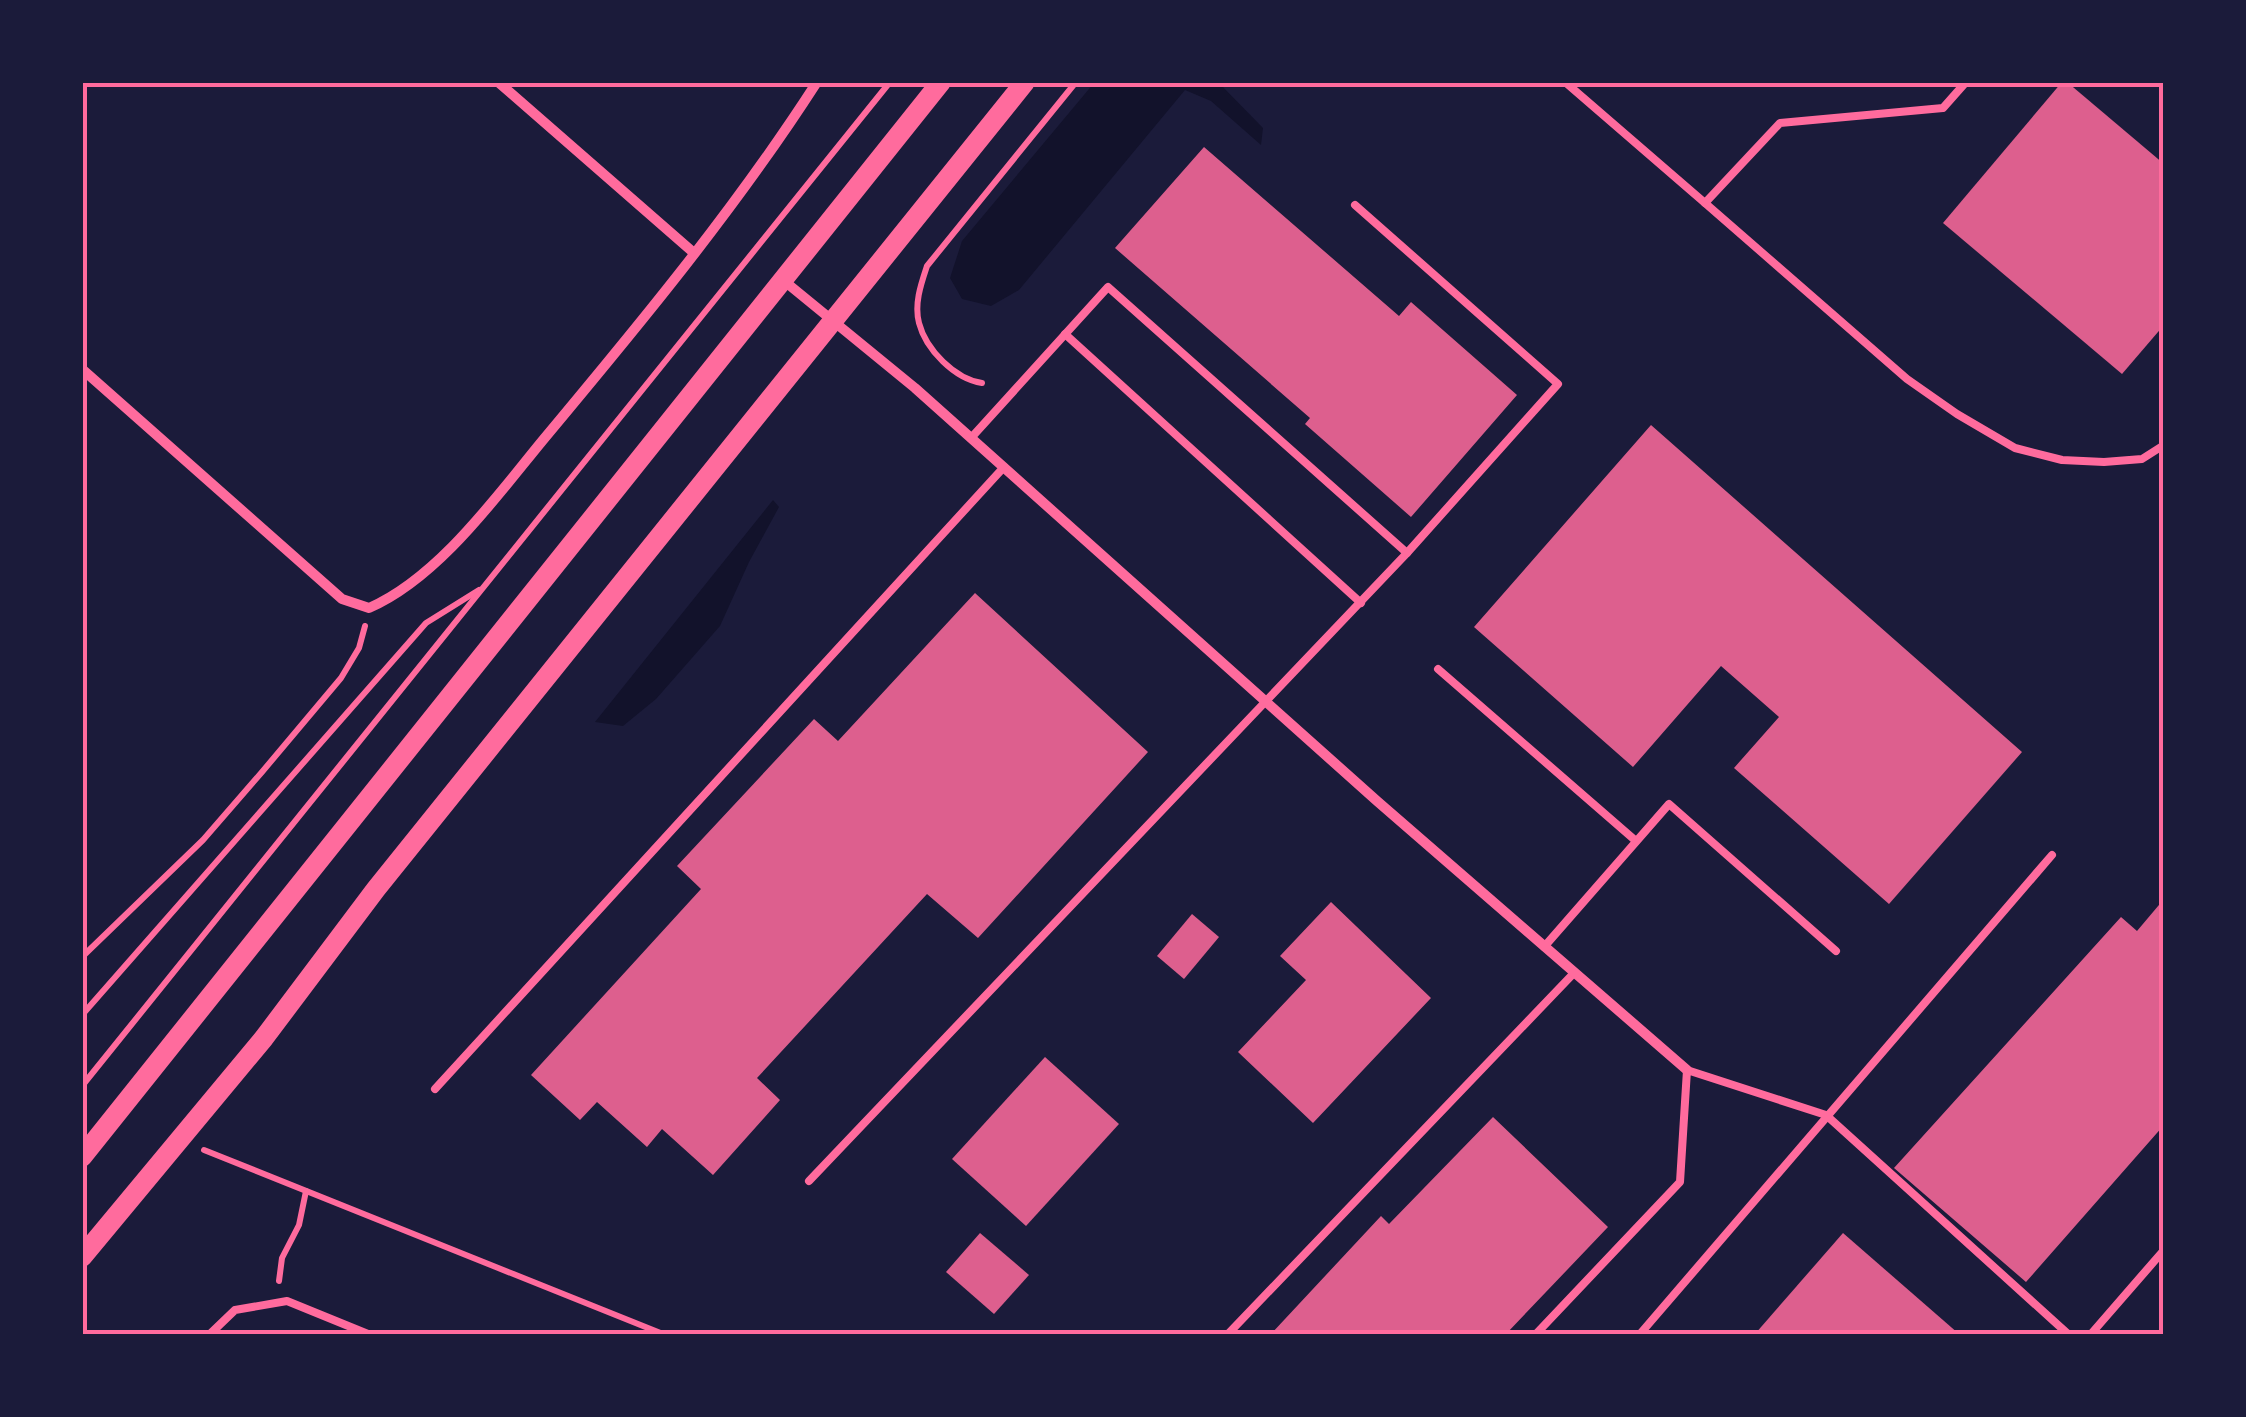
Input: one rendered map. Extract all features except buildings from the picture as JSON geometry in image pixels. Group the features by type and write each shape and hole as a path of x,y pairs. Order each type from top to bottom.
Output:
{"main road":[{"path":"82,1157 942,82"},
{"path":"82,1257 264,1038 376,888 836,321 1024,82"}],"street":[{"path":"498,82 694,253"},
{"path":"82,369 342,599 369,608 393,598 469,530 694,253 776,146 817,82"},
{"path":"783,280 971,438 1267,704 1686,1070"}],"lane":[{"path":"1565,82 1907,379 1956,414 2014,448 2062,460 2142,459 2164,444"},
{"path":"1705,203 1780,123 1943,108 1966,82"},
{"path":"809,1181 1267,704 1558,384 1356,205"},
{"path":"971,438 1108,287 1407,554"},
{"path":"1065,334 1360,603"},
{"path":"435,1089 1004,467"},
{"path":"1438,668 1636,841"},
{"path":"1544,946 1669,804 1836,951"},
{"path":"1640,1334 2052,855"},
{"path":"1228,1334 1574,974"},
{"path":"1536,1334 1680,1182 1686,1070 1826,1115 2068,1334"},
{"path":"2090,1334 2164,1250"},
{"path":"210,1334 235,1310 287,1300 368,1334"}],"path":[{"path":"82,1086 890,82"},
{"path":"982,383 968,381 929,344 919,324 921,285 927,266 1076,82"},
{"path":"82,1014 426,624 484,587"},
{"path":"82,957 203,840 341,678 359,648 369,608"},
{"path":"203,1149 663,1334"},
{"path":"276,1302 282,1258 299,1225 306,1190"}],"shaded area":[{"path":"1094,83 1219,83 1263,128 1261,145 1211,101 1185,90 1019,290 991,306 962,299 950,278 962,241"},
{"path":"773,500 779,507 720,626 656,699 623,726 595,722"}]}
